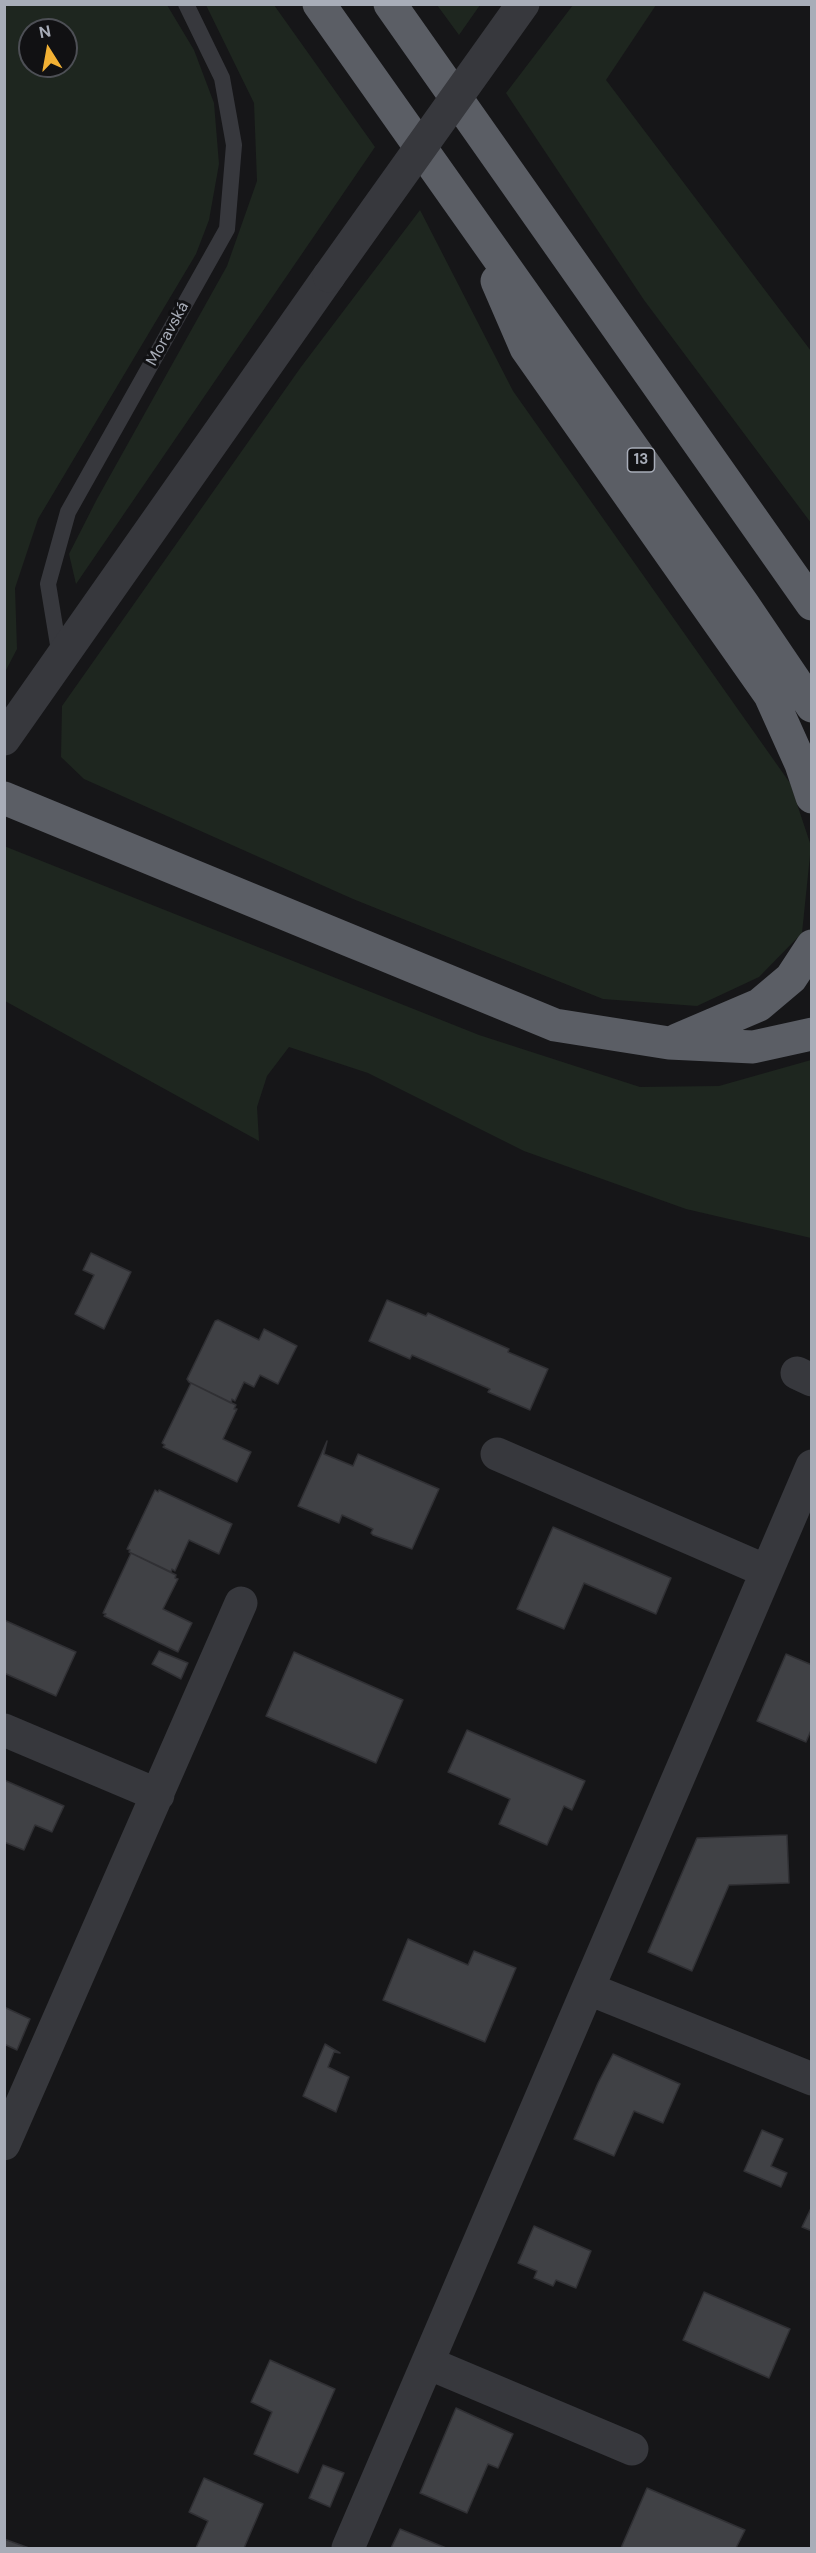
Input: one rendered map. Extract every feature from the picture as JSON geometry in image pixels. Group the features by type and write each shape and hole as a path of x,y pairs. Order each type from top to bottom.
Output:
{"highway":[{"name":"13","path":"319,4 743,604 812,706"},
{"path":"390,4 812,604"},
{"path":"468,216 526,348 770,695 801,764 812,797"},
{"path":"4,798 555,1025 669,1043 753,1047 812,1034"},
{"path":"669,1043 759,1005 791,978 812,946"}],"street":[{"path":"4,739 328,276 523,4"},
{"path":"497,1454 766,1571"},
{"path":"348,2548 812,1466"},
{"path":"4,2144 241,1604"},
{"path":"4,1730 158,1795"},
{"path":"589,1989 812,2079"},
{"path":"428,2363 632,2449"}],"lane":[{"name":"Moravská","path":"60,658 48,584 68,512 228,229 234,145 222,78 186,4"}],"shaded area":[{"path":"5,4 167,5 194,50 214,103 219,164 209,220 196,254 38,519 15,588 17,649 5,672"},
{"path":"206,5 274,5 375,147 76,584 69,554 97,499 227,266 257,181 254,103"},
{"path":"437,5 480,5 459,35"},
{"path":"573,5 656,5 606,80 811,351 811,523 644,300 506,93"},
{"path":"420,210 513,391 790,783 811,846 802,933 759,977 697,1006 603,999 353,899 84,779 61,757 62,706 301,367"},
{"path":"4,846 479,1035 640,1087 719,1086 811,1060 811,1238 686,1209 524,1151 368,1073 289,1047 267,1076 257,1107 259,1141 5,1001"}],"building":[{"path":"91,1253 131,1272 104,1329 75,1314 94,1275 83,1270"},
{"path":"387,1300 426,1316 428,1313 548,1369 530,1410 488,1392 490,1389 412,1355 410,1359 369,1341"},
{"path":"218,1320 259,1340 264,1329 297,1346 278,1384 260,1375 254,1387 244,1382 235,1401 232,1399 231,1403 189,1382 187,1379 215,1321"},
{"path":"191,1383 236,1405 234,1409 237,1409 223,1439 251,1452 237,1482 163,1447 165,1445 162,1443"},
{"path":"327,1441 324,1454 353,1466 358,1454 439,1489 412,1549 373,1535 371,1533 373,1529 342,1515 339,1523 298,1506"},
{"path":"155,1490 232,1524 219,1554 189,1540 175,1571 172,1569 171,1572 129,1552 130,1550 127,1549"},
{"path":"553,1527 671,1578 656,1614 584,1583 564,1629 517,1609"},
{"path":"131,1553 176,1575 175,1578 178,1579 163,1609 192,1623 178,1652 104,1616 106,1614 103,1613"},
{"path":"4,1620 76,1652 56,1696 4,1673"},
{"path":"159,1651 188,1663 181,1679 152,1664"},
{"path":"294,1652 403,1700 376,1763 266,1716"},
{"path":"786,1654 812,1665 812,1728 806,1742 757,1721"},
{"path":"467,1730 585,1781 572,1810 564,1806 547,1845 499,1824 510,1799 448,1772"},
{"path":"4,1780 64,1806 52,1832 35,1825 24,1850 4,1842"},
{"path":"787,1835 789,1883 729,1885 692,1971 648,1952 697,1838"},
{"path":"408,1939 468,1965 474,1951 516,1968 485,2042 383,2000"},
{"path":"4,2007 30,2019 17,2050 4,2044"},
{"path":"325,2044 340,2053 334,2052 328,2067 349,2077 336,2112 303,2096"},
{"path":"613,2054 680,2084 663,2123 634,2111 614,2156 574,2139"},
{"path":"762,2130 783,2139 771,2166 787,2173 781,2187 744,2171"},
{"path":"812,2206 812,2231 802,2227"},
{"path":"534,2226 591,2251 576,2288 556,2280 553,2286 534,2278 537,2271 518,2263"},
{"path":"704,2292 790,2329 769,2378 683,2340"},
{"path":"270,2360 335,2389 298,2473 254,2454 272,2412 251,2402"},
{"path":"456,2408 513,2434 498,2468 488,2464 467,2513 420,2493"},
{"path":"323,2465 344,2473 330,2507 309,2498"},
{"path":"204,2478 263,2504 244,2548 196,2548 208,2521 189,2512"},
{"path":"647,2488 745,2530 736,2548 621,2548"},
{"path":"400,2529 446,2548 391,2548"},
{"path":"4,2539 29,2548 4,2548"}]}
